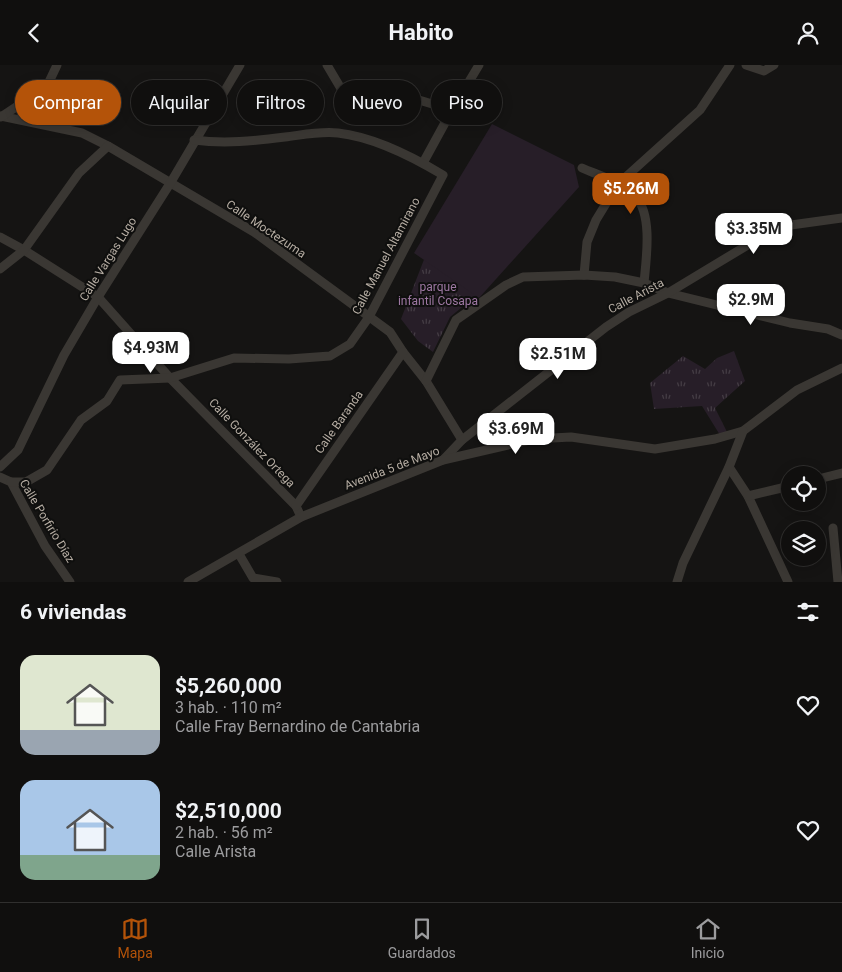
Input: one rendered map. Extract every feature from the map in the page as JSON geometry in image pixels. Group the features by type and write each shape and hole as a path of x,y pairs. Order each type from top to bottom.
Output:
{"street":[{"path":"1,117 37,93 48,81 57,65"},
{"name":"Calle Vargas Lugo","path":"0,467 18,449 64,355 240,65"},
{"path":"327,65 343,92 386,90 431,104"},
{"path":"470,80 479,65"},
{"path":"584,275 587,242 596,220 618,184 700,110 730,65"},
{"path":"746,65 764,71 774,65"},
{"name":"Calle Moctezuma","path":"1,117 82,133 108,146 254,232 390,332 402,352 426,381 462,440"},
{"path":"194,140 243,142 318,133 338,133 384,145 423,163 444,125"},
{"path":"0,269 24,250 79,173 108,146"},
{"name":"Calle Manuel Altamirano","path":"11,482 26,482 47,470 81,419 108,401 120,380 170,378 234,358 289,359 330,356 350,344 369,317 443,175 423,163"},
{"path":"582,168 618,184 636,198 644,215 648,240 644,283"},
{"name":"Calle Arista","path":"443,460 462,440 606,327 668,293 766,234 791,225 842,218"},
{"name":"Calle González Ortega","path":"0,237 98,297 170,378 296,506 301,517"},
{"path":"426,381 456,319 506,285 523,277 584,275 615,277 644,283 668,293 790,323 828,329 842,335"},
{"name":"Calle Baranda","path":"296,506 402,352"},
{"name":"Avenida 5 de Mayo","path":"188,582 301,517 443,460 534,439 571,437 655,449 715,439 743,431 797,390 842,368"},
{"path":"677,582 683,563 729,467 743,431"},
{"path":"729,467 748,496 788,582"},
{"path":"826,477 842,473"},
{"name":"Calle Porfirio Díaz","path":"0,477 11,482 45,546 70,582"},
{"path":"748,496 781,488"},
{"path":"833,528 838,582"},
{"path":"239,554 253,578 277,582"}],"green space":[{"path":"491,125 574,165 579,187 479,298 414,253"},
{"name":"parque infantil Cosapa","path":"425,257 479,293 450,317 433,352 418,341 401,319"},
{"path":"734,351 745,381 715,408 727,432 720,435 702,406 654,409 650,383 683,356 705,369 717,358"}]}
